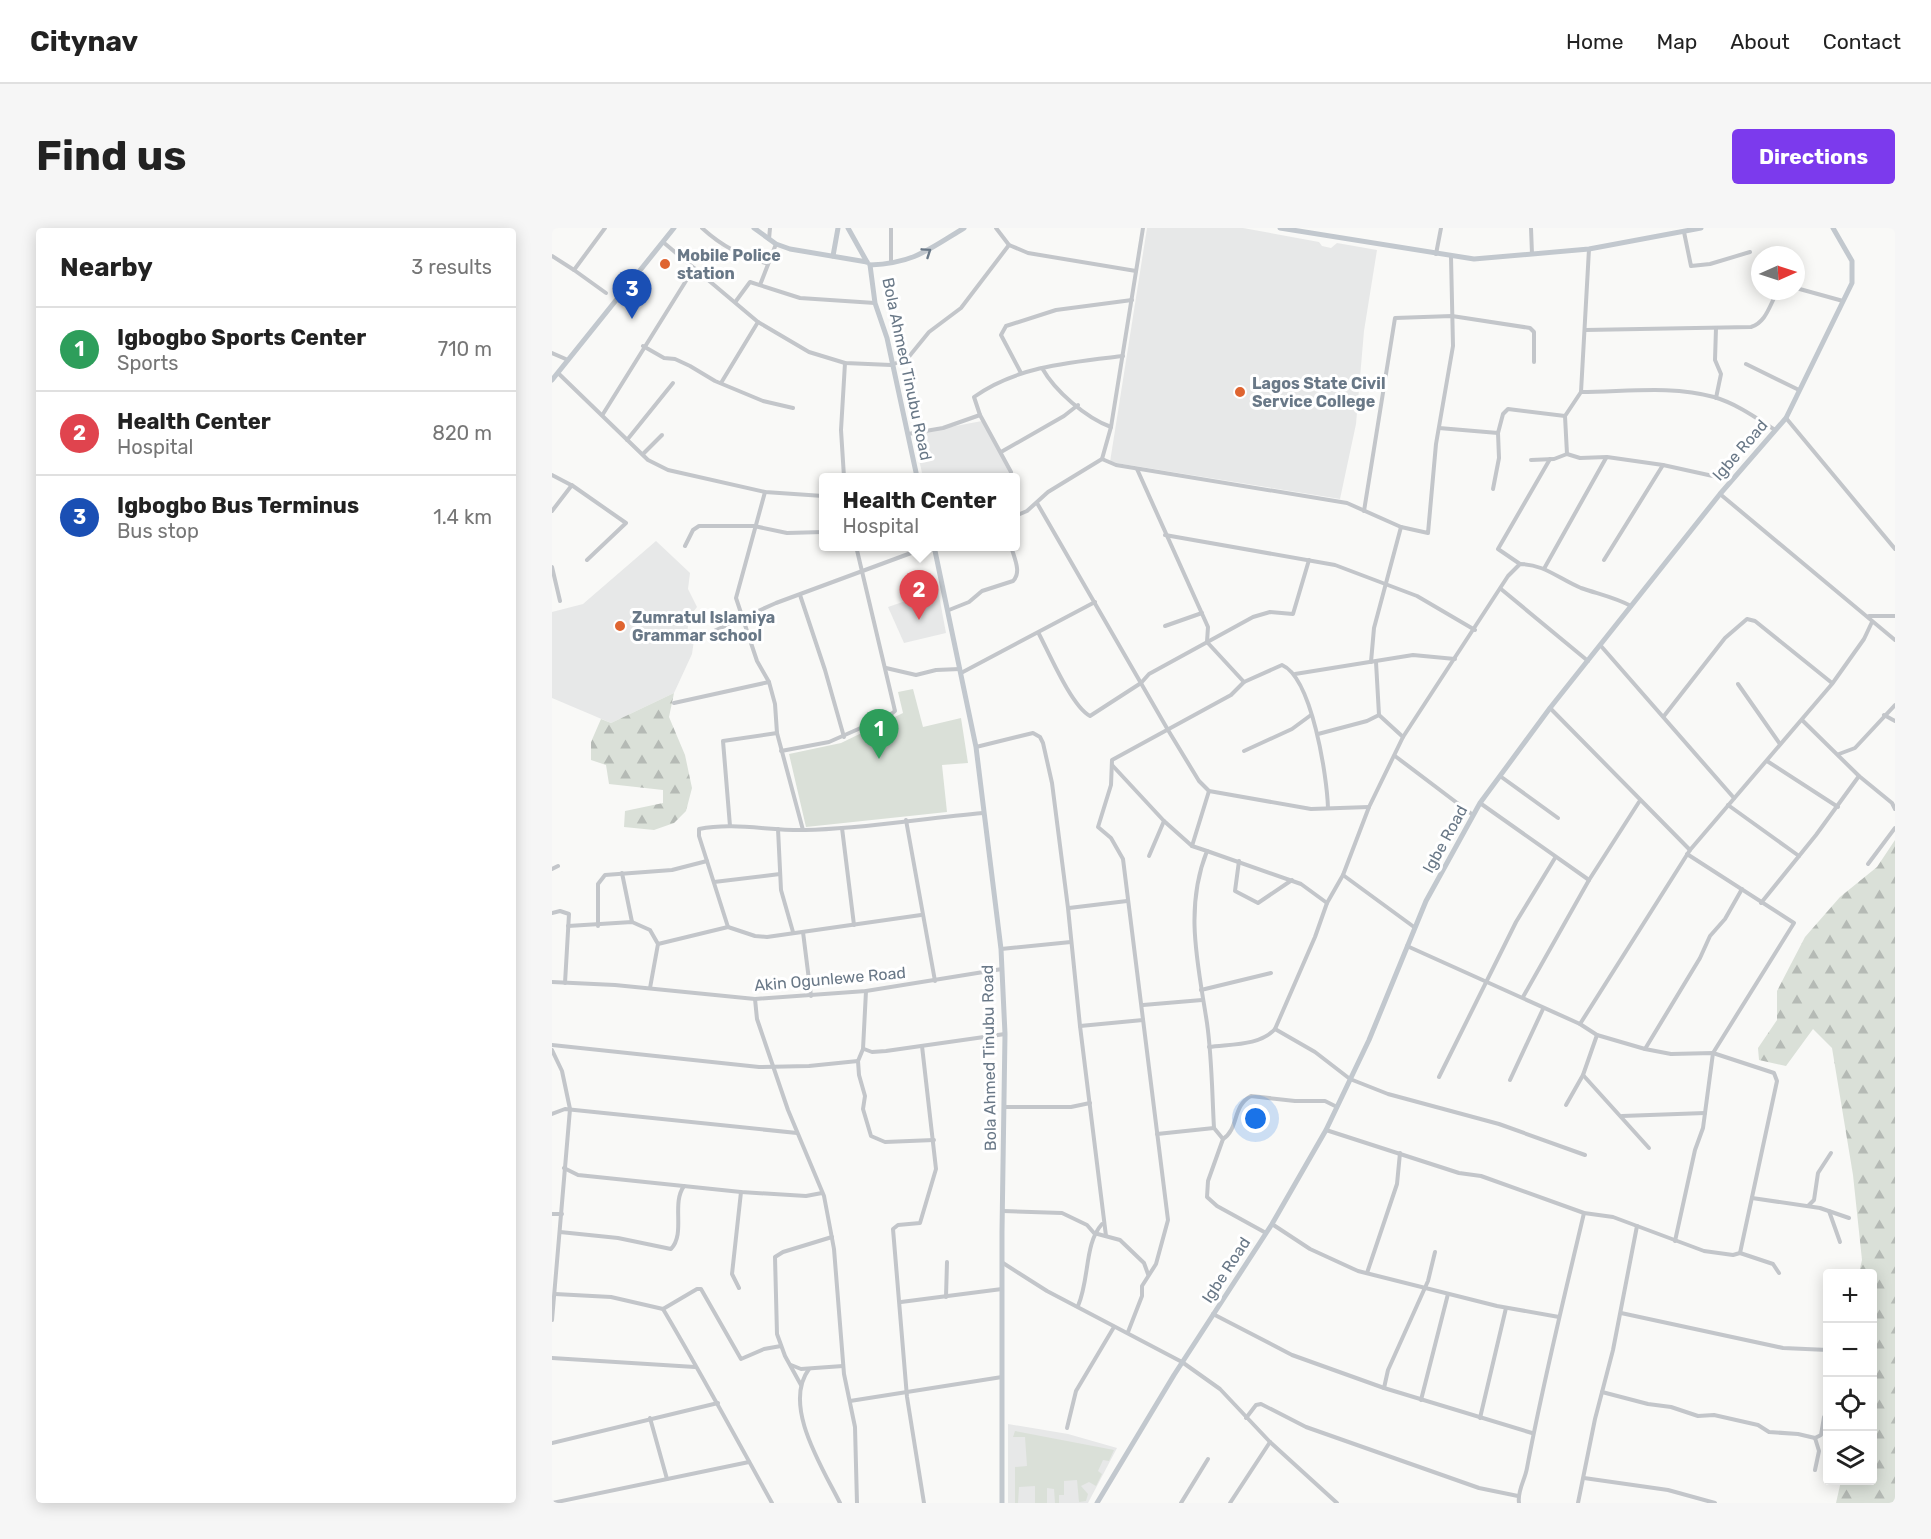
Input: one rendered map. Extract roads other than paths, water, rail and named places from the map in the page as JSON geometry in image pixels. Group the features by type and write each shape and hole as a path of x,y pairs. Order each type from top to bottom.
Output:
{"main road":[{"path":"552,380 674,228"},
{"path":"754,228 776,244 869,264 888,264 919,257 964,228"},
{"path":"833,256 838,228"},
{"path":"848,228 869,264"},
{"path":"1280,228 1450,257 1474,259 1588,249 1701,228"},
{"name":"Igbe Road","path":"1097,1503 1182,1362 1272,1224 1326,1130 1370,1040 1414,927 1480,803 1550,708 1720,494 1786,418 1852,283 1852,261 1833,228"},
{"name":"Bola Ahmed Tinubu Road","path":"869,264 875,303 887,338 916,473"},
{"name":"Bola Ahmed Tinubu Road","path":"933,551 949,610 976,747 1001,949 1005,1034 1002,1503"}],"street":[{"path":"574,270 605,228"},
{"path":"702,228 744,257 768,264"},
{"path":"769,239 770,228"},
{"path":"888,264 891,228"},
{"path":"996,228 1009,245 1028,253 1136,271"},
{"path":"1020,513 1037,503 1048,492 1102,459 1112,427 1143,228"},
{"path":"1436,254 1441,228"},
{"path":"1531,228 1532,255"},
{"path":"1684,232 1691,266 1710,264 1750,252"},
{"path":"663,242 758,321 809,352 844,363 891,365 907,359 929,332 961,308 1009,245"},
{"path":"760,285 776,244"},
{"path":"1567,454 1565,416 1581,392 1588,249"},
{"path":"552,256 606,293"},
{"path":"1102,459 1137,468 1327,499 1364,510 1401,527 1425,533 1429,530 1438,428 1449,381 1452,316 1450,257"},
{"path":"603,414 621,388 643,346 694,268"},
{"path":"736,301 747,283 800,298 875,303"},
{"path":"1805,290 1843,301"},
{"path":"1021,373 1001,335 1006,326 1056,310 1132,300"},
{"path":"1585,330 1716,328 1757,325 1771,308 1774,300"},
{"path":"1364,510 1395,318 1452,316 1533,329 1534,362"},
{"path":"721,382 758,321"},
{"path":"1716,328 1715,360 1721,374 1716,398"},
{"path":"643,346 664,358 675,359 710,379 763,401 793,408"},
{"path":"552,353 568,360"},
{"path":"1011,472 980,415 974,397 1021,373 1123,356"},
{"path":"844,363 841,430 844,473"},
{"path":"1746,364 1799,390"},
{"path":"1042,368 1049,381 1099,422 1112,427"},
{"path":"557,373 643,454 668,470 765,492 819,496"},
{"path":"627,440 673,383"},
{"path":"1581,392 1664,390 1716,398 1742,408 1775,430"},
{"path":"1001,452 1078,405"},
{"path":"1493,489 1499,458 1498,433 1503,414 1508,409 1565,416"},
{"path":"907,434 943,428 980,415"},
{"path":"1786,418 1895,549"},
{"path":"1438,428 1498,433"},
{"path":"643,454 662,435"},
{"path":"1531,460 1567,454 1580,458 1607,457 1663,465 1732,480"},
{"path":"1545,567 1607,457"},
{"path":"1550,458 1498,549 1520,564 1545,567 1564,581 1617,598 1632,607"},
{"path":"1605,560 1663,465"},
{"path":"1137,468 1208,627 1208,642 1244,682"},
{"path":"552,475 572,485 626,523 587,560"},
{"path":"552,511 572,485"},
{"path":"765,492 736,593 742,619 775,704 777,733 803,830"},
{"path":"1720,494 1895,639"},
{"path":"1037,503 1168,730 1199,781 1209,791 1311,809 1369,807"},
{"path":"685,546 699,526 754,526 787,533 819,532"},
{"path":"1401,527 1384,583 1374,628 1374,662 1379,715 1403,737"},
{"path":"1165,535 1335,565 1417,596 1474,630"},
{"path":"781,751 829,742 894,713 886,668 857,551"},
{"path":"694,640 800,595 919,551"},
{"path":"949,610 969,602 979,592 1016,577 1018,572 1012,551"},
{"path":"1039,634 1071,693 1088,715 1141,683 1149,674 1253,617 1270,612 1295,613 1309,560"},
{"path":"1209,1047 1259,1040 1268,1037 1275,1029 1315,938 1327,903 1343,875 1369,807 1403,737 1520,564"},
{"path":"552,567 560,601"},
{"path":"1501,589 1588,661"},
{"path":"800,595 825,670 843,737"},
{"path":"886,668 916,675 936,670 961,671 1039,634 1095,602"},
{"path":"1165,626 1202,613"},
{"path":"1868,616 1895,616"},
{"path":"1664,716 1725,638 1747,619 1755,621 1832,684"},
{"path":"1580,1024 1688,852 1832,684 1864,639 1872,622"},
{"path":"1601,646 1734,798"},
{"path":"1295,674 1413,655 1455,659"},
{"path":"1128,1332 1148,1274 1156,1264 1168,1220 1123,859 1111,838 1098,827 1111,785 1114,757 1231,696 1244,682 1279,665 1285,666 1295,674 1322,746 1328,808"},
{"path":"674,703 768,682"},
{"path":"1738,684 1780,744"},
{"path":"1839,754 1855,748 1895,705"},
{"path":"1550,708 1618,776 1639,802 1688,852 1794,923 1713,1053 1705,1113 1675,1241"},
{"path":"1244,751 1292,729 1311,715"},
{"path":"1318,734 1367,721 1379,715"},
{"path":"1884,715 1895,721"},
{"path":"1802,720 1895,809"},
{"path":"730,826 723,741 777,733"},
{"path":"976,747 1028,734 1040,737 1052,783 1104,1215 1102,1224 1094,1233 1089,1269 1078,1306"},
{"path":"1395,756 1473,815"},
{"path":"1767,761 1838,807"},
{"path":"1112,764 1164,821 1192,846 1292,880 1327,903"},
{"path":"1500,775 1558,818"},
{"path":"1761,903 1838,807 1859,776"},
{"path":"1192,846 1209,791"},
{"path":"1522,998 1589,880 1639,802"},
{"path":"1480,803 1589,880"},
{"path":"1728,805 1799,856"},
{"path":"728,927 699,836 699,829 730,826 803,830 843,828 983,813"},
{"path":"906,820 921,915 935,981"},
{"path":"1149,856 1164,821"},
{"path":"843,828 854,925"},
{"path":"1868,864 1895,828"},
{"path":"778,829 781,890 793,932"},
{"path":"1207,851 1192,912 1194,949 1209,1047 1214,1128 1223,1139"},
{"path":"1439,1077 1516,922 1555,858"},
{"path":"598,926 598,884 605,875 672,870 707,861"},
{"path":"1239,861 1235,891 1258,903 1292,880"},
{"path":"552,869 558,866"},
{"path":"622,873 632,922"},
{"path":"714,882 780,874"},
{"path":"1343,875 1414,927"},
{"path":"1645,1049 1700,958 1710,936 1725,919 1742,889"},
{"path":"1068,908 1127,901"},
{"path":"552,913 566,912 569,914 565,983"},
{"path":"658,944 728,927 755,936 803,932 921,915"},
{"path":"568,926 598,926 632,922 650,930 658,944 650,988"},
{"path":"803,932 811,996"},
{"path":"1001,949 1071,942"},
{"path":"1407,946 1580,1024 1597,1035 1671,1054 1713,1053 1772,1072 1777,1078 1740,1253"},
{"name":"Akin Ogunlewe Road","path":"552,982 650,988 754,999 866,991 1002,969"},
{"path":"1201,990 1271,973"},
{"path":"866,991 863,1049 858,1061 859,1075 866,1096 863,1109 871,1137 885,1142 934,1140"},
{"path":"754,999 757,1019 822,1193 832,1237 843,1366 855,1427 857,1503"},
{"path":"1143,1005 1202,1000"},
{"path":"1510,1080 1543,1009"},
{"path":"1080,1026 1143,1020"},
{"path":"1275,1029 1315,1052 1350,1079 1388,1094 1499,1124 1584,1155"},
{"path":"863,1049 875,1052 1005,1034"},
{"path":"1566,1105 1583,1075 1597,1035"},
{"path":"552,1045 601,1052 776,1066 858,1061"},
{"path":"922,1046 936,1169 920,1223 898,1225 893,1229 907,1393 924,1503"},
{"path":"552,1050 562,1071 570,1109 552,1320"},
{"path":"1583,1075 1649,1148"},
{"path":"1266,1233 1208,1200 1208,1181 1223,1139 1232,1131 1236,1111 1251,1096 1295,1101 1325,1101 1337,1107"},
{"path":"1004,1107 1071,1107 1090,1103"},
{"path":"552,1114 560,1109 570,1109 798,1133"},
{"path":"1621,1116 1705,1113"},
{"path":"1157,1134 1214,1128"},
{"path":"1326,1130 1459,1173 1481,1176 1584,1213 1613,1217 1704,1251 1733,1256 1740,1253 1773,1264 1779,1273"},
{"path":"1367,1273 1397,1184 1400,1153"},
{"path":"1807,1206 1814,1200 1818,1173 1832,1153"},
{"path":"564,1168 578,1175 678,1184 683,1187 806,1196 822,1193"},
{"path":"560,1232 618,1238 671,1249 676,1236 677,1209 683,1187"},
{"path":"739,1288 732,1275 741,1192"},
{"path":"1752,1198 1829,1210 1849,1218"},
{"path":"1003,1210 1062,1213 1091,1227 1094,1233 1124,1242 1144,1263 1148,1274"},
{"path":"1829,1210 1840,1242"},
{"path":"1518,1503 1518,1496 1527,1471 1532,1433 1584,1213"},
{"path":"552,1214 561,1215"},
{"path":"1102,1224 1106,1236"},
{"path":"1272,1224 1310,1249 1350,1268 1506,1308 1559,1317"},
{"path":"1578,1503 1621,1313 1637,1226"},
{"path":"801,1385 781,1346 774,1300 775,1257 783,1252 832,1237"},
{"path":"1383,1388 1388,1370 1428,1281 1435,1252"},
{"path":"946,1297 947,1262"},
{"path":"1003,1263 1047,1291 1182,1362 1220,1389 1270,1442 1337,1503"},
{"path":"555,1294 611,1297 663,1309 697,1289 701,1289 741,1359 764,1349 781,1346"},
{"path":"901,1302 1002,1289"},
{"path":"1421,1400 1448,1294"},
{"path":"1480,1418 1506,1308"},
{"path":"663,1309 718,1403 772,1503"},
{"path":"1621,1313 1783,1348 1823,1350"},
{"path":"1213,1314 1292,1355 1383,1388 1532,1433"},
{"path":"1067,1428 1076,1391 1114,1327"},
{"path":"552,1358 695,1367"},
{"path":"790,1365 809,1369 843,1366"},
{"path":"809,1369 801,1385 799,1414 840,1503"},
{"path":"850,1401 1002,1377"},
{"path":"1602,1392 1648,1404 1671,1407 1698,1416 1714,1416 1758,1425 1769,1432 1815,1438 1821,1435 1823,1423"},
{"path":"552,1443 718,1403"},
{"path":"1246,1418 1256,1405 1261,1404 1306,1427 1479,1488 1518,1496"},
{"path":"650,1418 667,1479"},
{"path":"1815,1438 1818,1451 1815,1470"},
{"path":"1230,1503 1270,1442"},
{"path":"1181,1503 1208,1459"},
{"path":"552,1503 749,1462"},
{"path":"1584,1478 1668,1490 1715,1503"}],"place":[{"name":"Mobile Police station","path":"665,264"},
{"name":"Igbogbo Bus Terminus","path":"632,319"},
{"name":"Lagos State Civil Service College","path":"1240,392"},
{"name":"Health Center","path":"919,620"},
{"name":"Zumratul Islamiya Grammar school","path":"620,626"},
{"name":"Igbogbo Sports Center","path":"879,759"}]}
